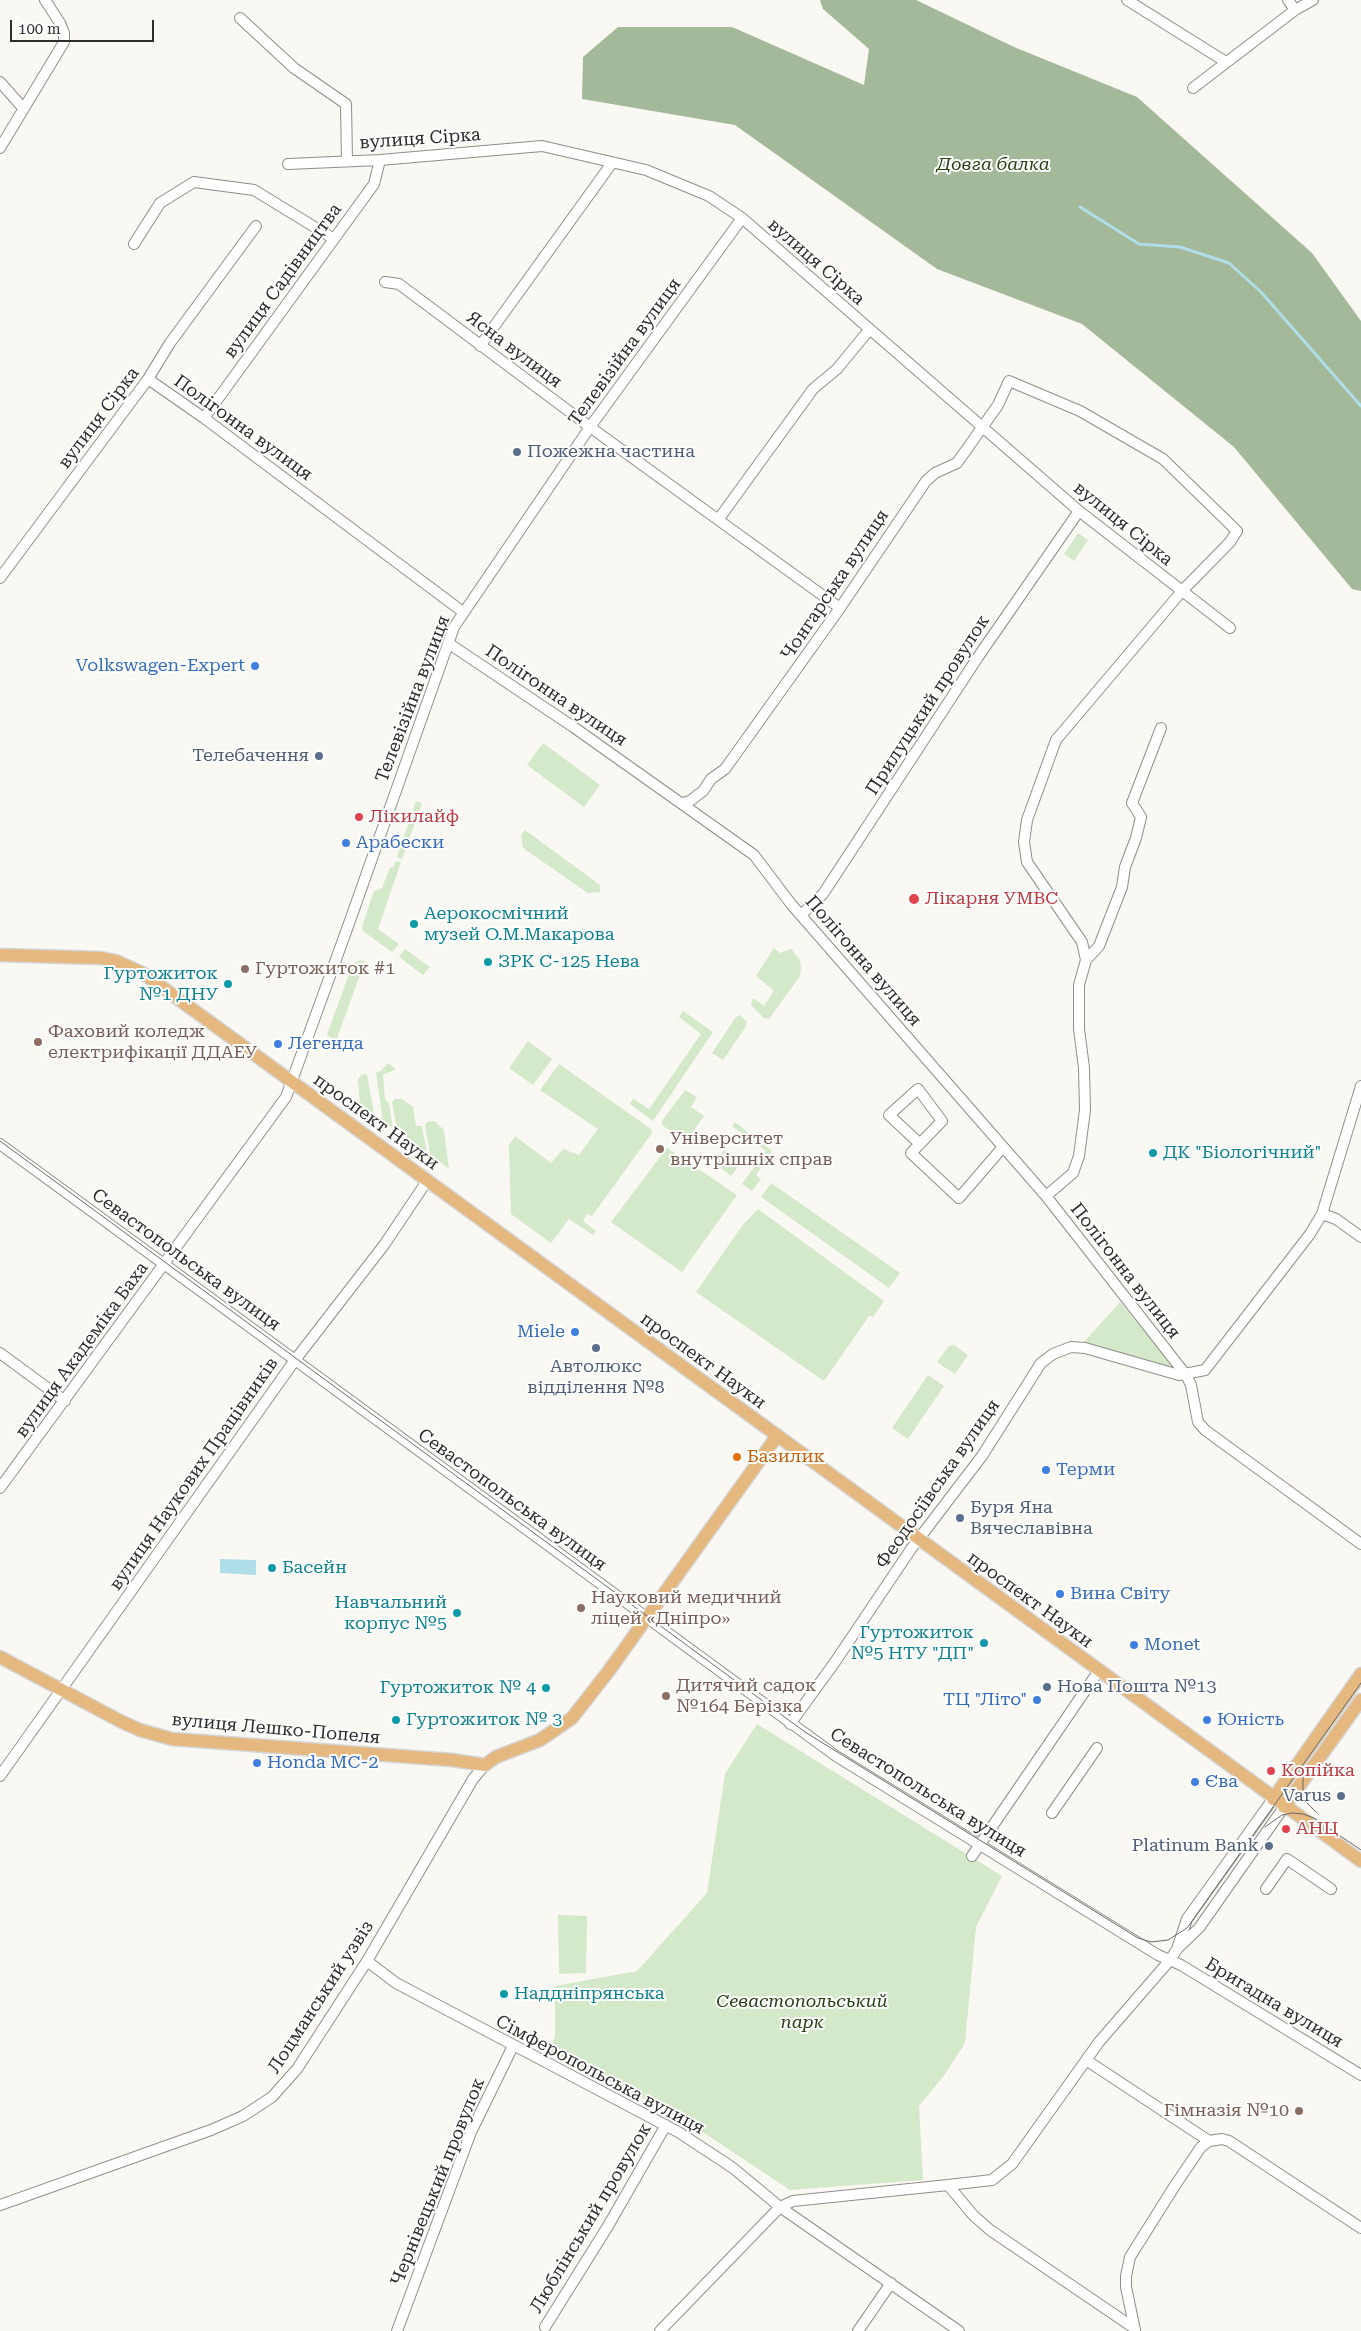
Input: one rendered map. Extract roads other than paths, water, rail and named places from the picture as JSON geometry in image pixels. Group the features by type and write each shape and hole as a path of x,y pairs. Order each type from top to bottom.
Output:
{"main road":[{"name":"проспект Науки","path":"0,955 81,956 108,959 128,966 158,984 1098,1672 1361,1861"},
{"path":"485,1764 540,1740 572,1718 608,1672 645,1617 777,1436"},
{"name":"вулиця Лешко-Попеля","path":"0,1657 140,1730 172,1739 485,1764"},
{"path":"1273,1798 1361,1674"},
{"path":"1284,1807 1361,1700"}],"street":[{"path":"0,148 64,42 64,33 60,23 45,0"},
{"path":"1127,0 1226,62"},
{"path":"1288,0 1295,10"},
{"path":"1193,88 1295,10 1313,0"},
{"path":"240,18 294,68 346,104 347,161"},
{"path":"0,82 23,108"},
{"name":"вулиця Сірка","path":"288,164 380,160 542,146 646,170 709,196 742,218 868,330 1079,511 1230,628"},
{"name":"вулиця Садівництва","path":"204,418 374,184 380,160"},
{"path":"480,346 612,163"},
{"path":"134,244 160,203 194,182 254,190 334,239"},
{"name":"Телевізійна вулиця","path":"291,1082 454,627 590,427 742,218"},
{"name":"вулиця Сірка","path":"0,578 148,379 170,343 256,226"},
{"name":"Ясна вулиця","path":"385,282 399,284 590,427 840,608"},
{"path":"718,520 813,389 836,370 868,330"},
{"name":"Полігонна вулиця","path":"148,379 204,418 463,612"},
{"name":"Чонгарська вулиця","path":"682,803 690,801 703,791 711,779 725,769 840,608 926,481 935,473 957,463 998,405 1009,381 1080,411 1163,459 1237,532 1230,542 1182,591"},
{"name":"Прилуцький провулок","path":"801,914 823,894 978,657 1079,511"},
{"path":"1086,960 1082,942 1027,862 1024,842 1027,820 1056,740 1182,591"},
{"name":"Полігонна вулиця","path":"448,643 572,726 754,855 801,914 1046,1196 1186,1375"},
{"path":"1046,1196 1073,1173 1080,1156 1084,1110 1084,1068 1079,1029 1079,985 1086,960 1099,946 1122,887 1125,867 1136,838 1141,817 1132,803 1161,728"},
{"name":"вулиця Академіка Баха","path":"0,1488 66,1401 279,1108 291,1082"},
{"path":"1361,1086 1322,1214 1305,1241 1205,1370 1186,1375 1191,1385 1198,1422 1205,1430 1361,1544"},
{"path":"920,1144 889,1115 918,1089 942,1121 920,1144 911,1153 959,1198 1003,1147"},
{"name":"Севастопольська вулиця","path":"0,1144 790,1724 843,1760 1158,1955 1170,1960"},
{"name":"вулиця Наукових Працівників","path":"61,1689 295,1360 384,1246 427,1181"},
{"path":"1322,1214 1336,1219 1361,1236"},
{"name":"Феодосіївська вулиця","path":"790,1724 919,1540 982,1456 1041,1363 1053,1354 1071,1347 1085,1348 1167,1372 1186,1375"},
{"path":"0,1353 66,1401"},
{"path":"972,1856 1098,1672"},
{"path":"0,1776 61,1689"},
{"path":"1052,1813 1097,1748"},
{"name":"Лоцманський узвіз","path":"0,2205 211,2130 259,2107 272,2097 297,2069 367,1961 473,1779 485,1764"},
{"path":"1177,1949 1187,1919 1273,1798"},
{"path":"660,2331 780,2207 793,2201 992,2180 1002,2174 1028,2143 1086,2060 1170,1960 1177,1949 1199,1928 1284,1807"},
{"path":"1266,1889 1287,1859 1331,1889"},
{"name":"Бригадна вулиця","path":"1170,1960 1280,2028 1290,2030 1361,2075"},
{"name":"Сімферопольська вулиця","path":"367,1961 396,1983 512,2046 666,2125 733,2168 780,2207 959,2331"},
{"name":"Чернівецький провулок","path":"397,2331 471,2132 512,2046"},
{"path":"1086,2060 1209,2141"},
{"name":"Люблінський провулок","path":"545,2327 608,2226 666,2125"},
{"path":"1135,2330 1126,2287 1130,2257 1179,2179 1201,2147 1209,2141 1222,2139 1229,2141 1361,2228"},
{"path":"948,2185 973,2215 990,2230 1135,2330"},
{"path":"858,2331 891,2283"}],"water":[{"path":"220,1559 256,1560 256,1575 220,1573"}],"waterway":[{"path":"1080,207 1139,244 1180,247 1229,263 1261,292 1361,406"}],"tram line":[{"path":"0,1141 805,1732 1138,1938 1151,1942 1168,1940 1187,1928 1361,1683"},
{"path":"1308,1766 1303,1779 1303,1789 1307,1803 1317,1813"},
{"path":"1265,1827 1282,1815 1292,1813 1303,1814 1314,1818 1361,1850"}],"place":[{"name":"Пожежна частина","path":"517,452"},
{"name":"Volkswagen-Expert","path":"255,666"},
{"name":"Телебачення","path":"319,756"},
{"name":"Лікилайф","path":"359,817"},
{"name":"Арабески","path":"346,843"},
{"name":"Лікарня УМВС","path":"914,899"},
{"name":"Аерокосмічний музей О.М.Макарова","path":"414,924"},
{"name":"ЗРК С-125 Нева","path":"488,962"},
{"name":"Гуртожиток #1","path":"245,969"},
{"name":"Гуртожиток №1 ДНУ","path":"228,984"},
{"name":"Фаховий коледж електрифікації ДДАЕУ","path":"38,1042"},
{"name":"Легенда","path":"278,1044"},
{"name":"Університет внутрішніх справ","path":"660,1149"},
{"name":"ДК \"Біологічний\"","path":"1153,1153"},
{"name":"Miele","path":"575,1332"},
{"name":"Автолюкс відділення №8","path":"596,1348"},
{"name":"Базилик","path":"737,1457"},
{"name":"Терми","path":"1046,1470"},
{"name":"Буря Яна Вячеславівна","path":"960,1518"},
{"name":"Басейн","path":"272,1568"},
{"name":"Вина Світу","path":"1060,1594"},
{"name":"Науковий медичний ліцей «Дніпро»","path":"581,1608"},
{"name":"Навчальний корпус №5","path":"457,1613"},
{"name":"Гуртожиток №5 НТУ \"ДП\"","path":"984,1643"},
{"name":"Monet","path":"1134,1645"},
{"name":"Нова Пошта №13","path":"1047,1687"},
{"name":"Гуртожиток № 4","path":"546,1688"},
{"name":"Дитячий садок №164 Берізка","path":"666,1696"},
{"name":"ТЦ \"Літо\"","path":"1037,1700"},
{"name":"Гуртожиток № 3","path":"396,1720"},
{"name":"Юність","path":"1207,1720"},
{"name":"Honda МС-2","path":"257,1763"},
{"name":"Копійка","path":"1271,1771"},
{"name":"Єва","path":"1195,1782"},
{"name":"Varus","path":"1341,1796"},
{"name":"АНЦ","path":"1286,1829"},
{"name":"Platinum Bank","path":"1269,1846"},
{"name":"Наддніпрянська","path":"504,1994"},
{"name":"Гімназія №10","path":"1299,2111"}],"park label":[{"name":"Довга балка","path":"993,165"},
{"name":"Севастопольський парк","path":"802,2012"}]}
